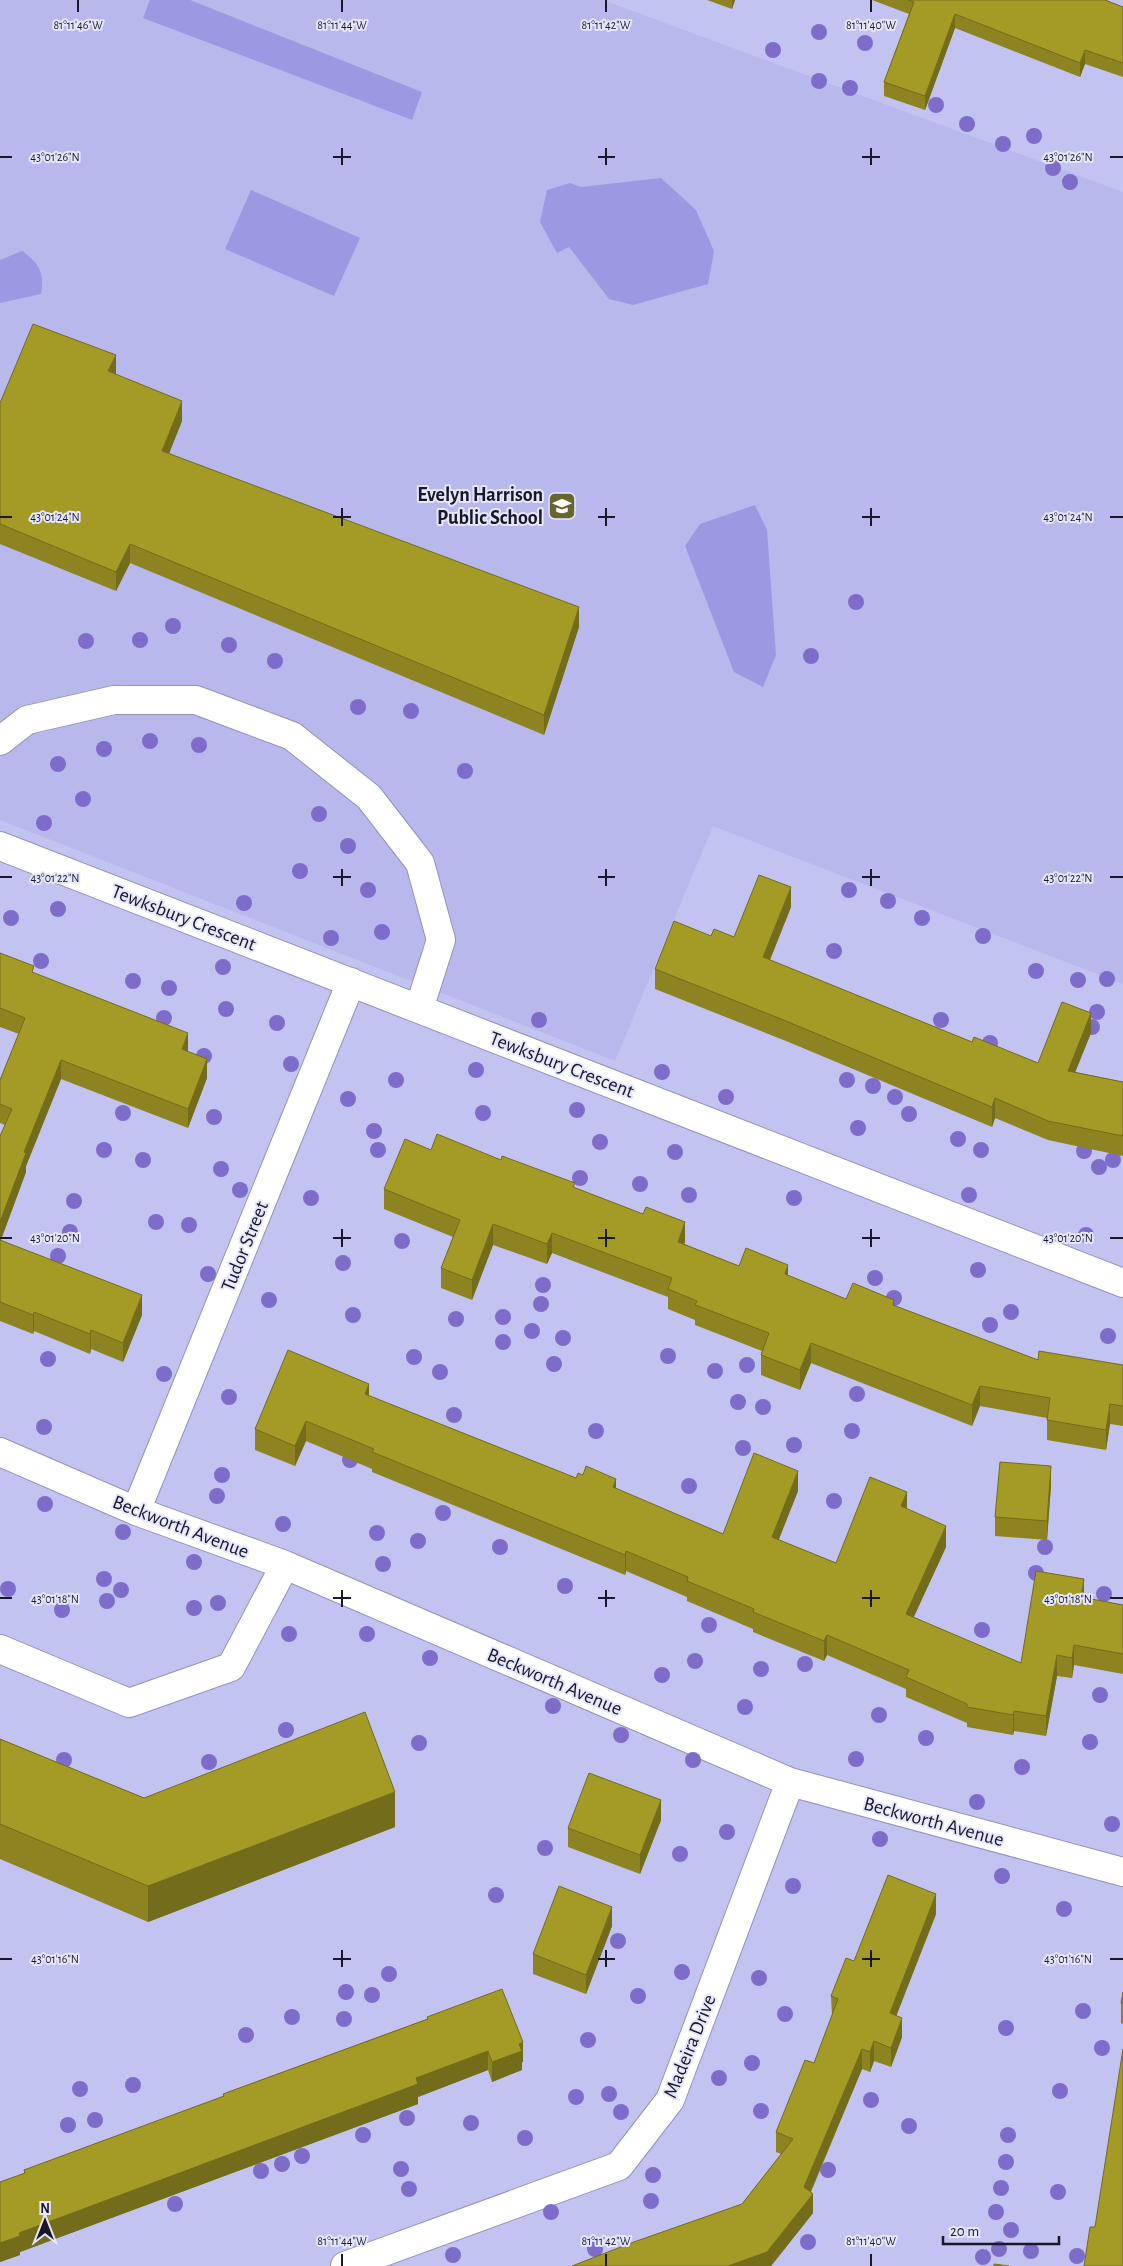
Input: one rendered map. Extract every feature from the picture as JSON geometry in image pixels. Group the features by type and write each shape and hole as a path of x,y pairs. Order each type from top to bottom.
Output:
{"street":[{"path":"0,741 27,720 114,700 196,700 292,736 369,797 420,863 441,940 419,1009"},
{"name":"Tewksbury Crescent","path":"0,846 1123,1283"},
{"name":"Tudor Street","path":"136,1510 351,982"},
{"name":"Beckworth Avenue","path":"0,1452 136,1510 285,1565 790,1782 1123,1872"},
{"path":"0,1649 129,1702 231,1667 285,1565"},
{"name":"Madeira Drive","path":"345,2266 619,2166 670,2100 790,1782"}],"shaded area":[{"name":"Evelyn Harrison Public School","path":"0,0 603,0 1123,192 1123,984 713,826 615,1061 0,820"},
{"path":"150,0 190,0 422,92 412,120 143,18"},
{"path":"661,178 696,210 714,251 708,284 633,305 609,299 569,247 557,253 540,222 547,190 570,183 581,187"},
{"path":"251,190 360,238 334,296 225,249"},
{"path":"22,251 37,264 42,280 41,294 0,303 0,260"},
{"path":"755,505 767,530 776,655 763,687 734,672 685,546 700,524"}],"building":[{"path":"908,0 1105,0 1123,7 1123,63 1085,50 1080,63 955,14 925,96 884,82 914,2"},
{"path":"33,324 116,355 108,371 182,401 162,451 579,607 544,715 130,544 116,572 0,524 0,403"},
{"path":"759,875 791,887 763,957 972,1042 974,1037 1038,1063 1062,1002 1091,1013 1068,1071 1123,1082 1123,1136 1048,1121 995,1098 992,1107 786,1021 655,969 674,921 711,936 714,929 734,937"},
{"path":"0,953 34,966 32,972 188,1033 182,1049 207,1059 188,1109 61,1060 24,1152 26,1153 0,1222 0,1136 12,1109 0,1104 0,1080 25,1018 0,1008"},
{"path":"437,1134 501,1160 502,1156 575,1183 573,1187 643,1214 646,1207 685,1222 678,1242 739,1266 746,1248 788,1265 785,1274 846,1299 853,1283 894,1300 893,1305 1038,1360 1039,1351 1123,1365 1123,1406 1110,1404 1106,1430 1047,1420 1050,1398 980,1386 972,1405 811,1343 800,1370 761,1355 769,1333 695,1305 697,1301 668,1289 672,1278 552,1233 547,1244 493,1224 472,1280 441,1268 460,1220 384,1189 405,1139 431,1150"},
{"path":"0,1240 142,1295 123,1343 91,1330 90,1334 34,1312 33,1315 0,1302"},
{"path":"288,1350 369,1384 365,1394 576,1478 578,1473 583,1475 586,1466 616,1479 613,1487 723,1534 754,1453 798,1471 772,1537 836,1563 870,1477 907,1492 901,1506 946,1526 906,1614 1021,1663 1036,1571 1084,1579 1081,1597 1123,1605 1123,1654 1074,1645 1072,1658 1057,1655 1046,1716 1014,1711 1013,1715 967,1707 967,1704 906,1677 909,1670 827,1635 824,1641 753,1612 754,1609 687,1581 688,1577 626,1551 625,1555 372,1452 374,1449 306,1421 295,1446 255,1429"},
{"path":"1000,1462 1051,1466 1047,1521 995,1517"},
{"path":"365,1712 395,1792 148,1886 0,1824 0,1739 144,1798"},
{"path":"589,1773 661,1800 640,1855 568,1828"},
{"path":"888,1875 936,1894 890,2013 902,2018 891,2048 874,2041 870,2052 862,2049 804,2187 813,2194 767,2252 728,2266 572,2266 742,2204 793,2139 776,2132 805,2060 814,2063 838,1999 831,1996 846,1958 854,1961"},
{"path":"559,1886 612,1907 586,1975 533,1954"},
{"path":"502,1989 523,2042 519,2044 522,2051 492,2062 488,2051 416,2078 418,2084 19,2233 20,2236 0,2243 0,2182 25,2173 24,2170 224,2096 223,2094 428,2019 427,2017"},
{"path":"1123,2049 1123,2266 1084,2266 1090,2227 1095,2227"}],"place":[{"name":"Evelyn Harrison Public School","path":"562,506"}]}
